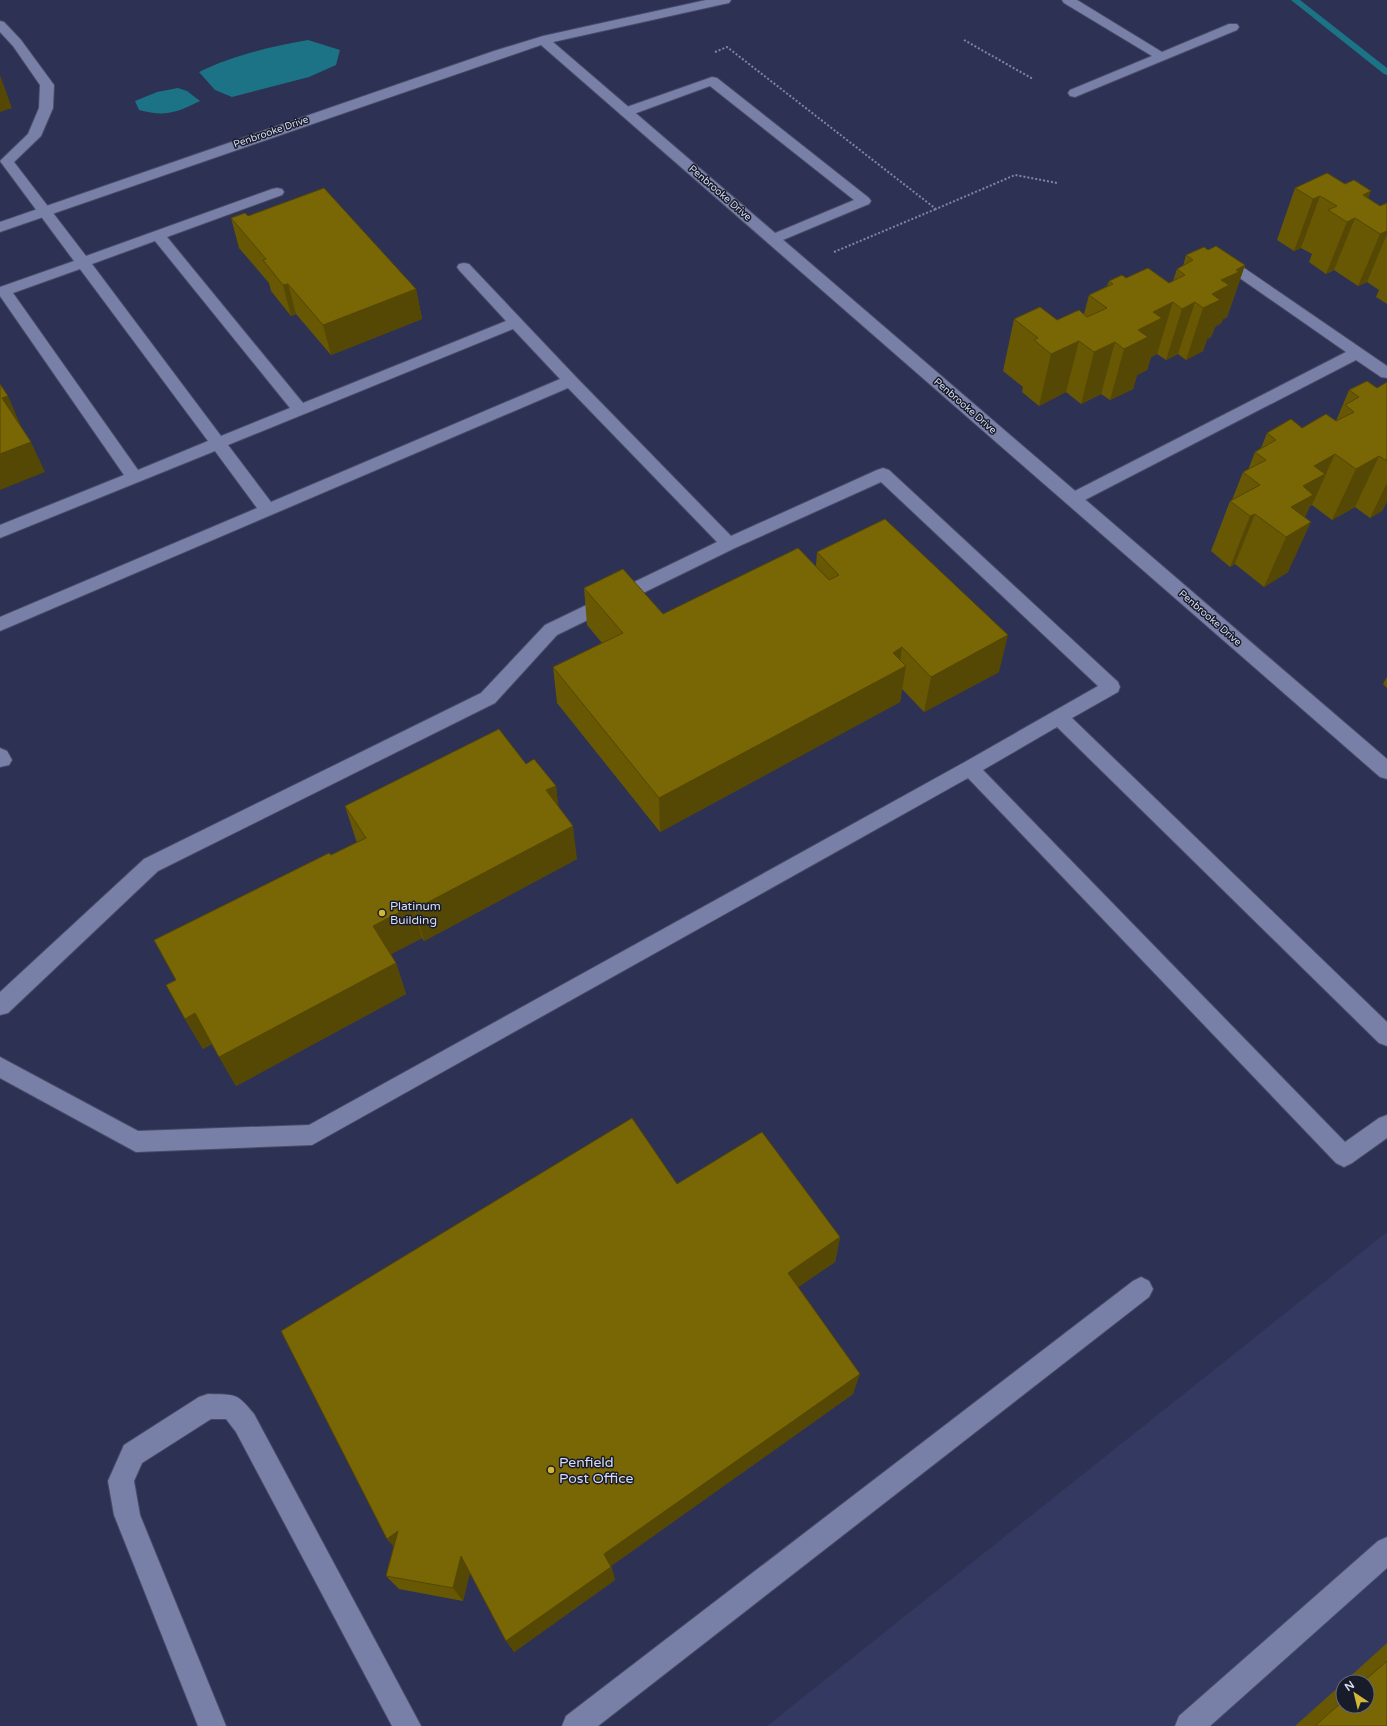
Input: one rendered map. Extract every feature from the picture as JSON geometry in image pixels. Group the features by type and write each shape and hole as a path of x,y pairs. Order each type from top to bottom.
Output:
{"street":[{"name":"Penbrooke Drive","path":"0,227 448,71 543,40 673,5 724,0"},
{"name":"Penbrooke Drive","path":"543,40 1387,771"}],"lane":[{"path":"1068,0 1162,57"},
{"path":"0,25 17,43 47,85 46,108 34,136 4,161 45,211 268,510"},
{"path":"1075,93 1233,28"},
{"path":"626,112 712,81 864,201 773,239"},
{"path":"134,477 2,291 277,192"},
{"path":"158,234 300,410"},
{"path":"1226,262 1387,373"},
{"path":"464,267 570,381 729,544"},
{"path":"0,532 218,442 515,323"},
{"path":"1073,499 1357,353"},
{"path":"0,624 570,381"},
{"path":"0,1006 151,865 488,698 552,630 729,544 883,474 1111,687 970,768 312,1136 136,1142 0,1068"},
{"path":"1059,717 1387,1036"},
{"path":"970,768 1344,1156 1387,1124"},
{"path":"576,1726 1141,1289"},
{"path":"212,1726 127,1515 121,1481 133,1454 208,1406 232,1407 245,1423 408,1726"},
{"path":"1189,1726 1387,1550"}],"path":[{"path":"964,40 1033,79"},
{"path":"712,53 727,47 936,209"},
{"path":"834,252 1015,175 1057,183"}],"shaded area":[{"path":"308,40 340,50 336,65 309,77 232,97 215,90 199,72 252,52"},
{"path":"178,88 187,91 200,101 170,113 156,113 139,110 135,101 157,92"},
{"path":"1387,1232 1387,1726 767,1726"}],"building":[{"path":"1327,173 1345,184 1354,180 1371,191 1363,195 1380,206 1387,203 1387,231 1380,234 1355,218 1347,222 1328,210 1337,206 1320,196 1313,199 1295,188"},
{"path":"324,188 416,289 323,325 288,284 283,285 263,260 266,259 231,218 245,213 248,216"},
{"path":"1216,246 1245,265 1236,270 1239,272 1221,280 1229,285 1212,294 1220,300 1203,308 1195,302 1182,309 1173,302 1153,312 1162,318 1138,330 1148,337 1124,349 1115,342 1094,352 1079,341 1051,354 1034,340 1038,338 1014,319 1040,307 1057,320 1079,310 1087,317 1107,308 1089,295 1113,284 1109,281 1122,275 1126,278 1148,268 1169,283 1185,275 1177,269 1193,260 1186,255 1204,247 1208,250"},
{"path":"1367,381 1377,388 1387,382 1387,461 1379,456 1356,469 1335,454 1314,466 1325,474 1303,486 1313,495 1291,507 1311,522 1286,537 1255,514 1250,516 1230,501 1260,485 1243,472 1266,460 1255,452 1276,440 1267,433 1291,419 1302,428 1326,414 1336,421 1354,412 1345,405 1359,397 1349,390"},
{"path":"0,384 8,396 2,398 31,442 0,454"},
{"path":"885,519 1008,635 931,677 902,647 893,653 906,666 659,798 553,667 623,633 584,588 623,569 663,614 798,548 829,580 839,575 817,552"},
{"name":"Platinum Building","path":"499,729 526,764 534,759 556,786 546,790 573,826 415,909 413,905 373,926 396,963 219,1057 195,1013 185,1019 166,985 176,980 154,940 329,853 331,855 366,838 345,806"},
{"name":"Penfield Post Office","path":"632,1118 677,1184 762,1132 840,1237 788,1273 860,1374 604,1554 611,1567 506,1641 461,1556 453,1588 386,1576 398,1531 387,1539 281,1331"},
{"path":"1387,1661 1387,1726 1315,1726 1335,1708 1335,1714 1375,1714 1375,1674 1372,1674"}],"waterway":[{"path":"1295,0 1387,72"}],"place":[{"name":"Platinum Building","path":"382,913"},
{"name":"Penfield Post Office","path":"551,1470"}]}
